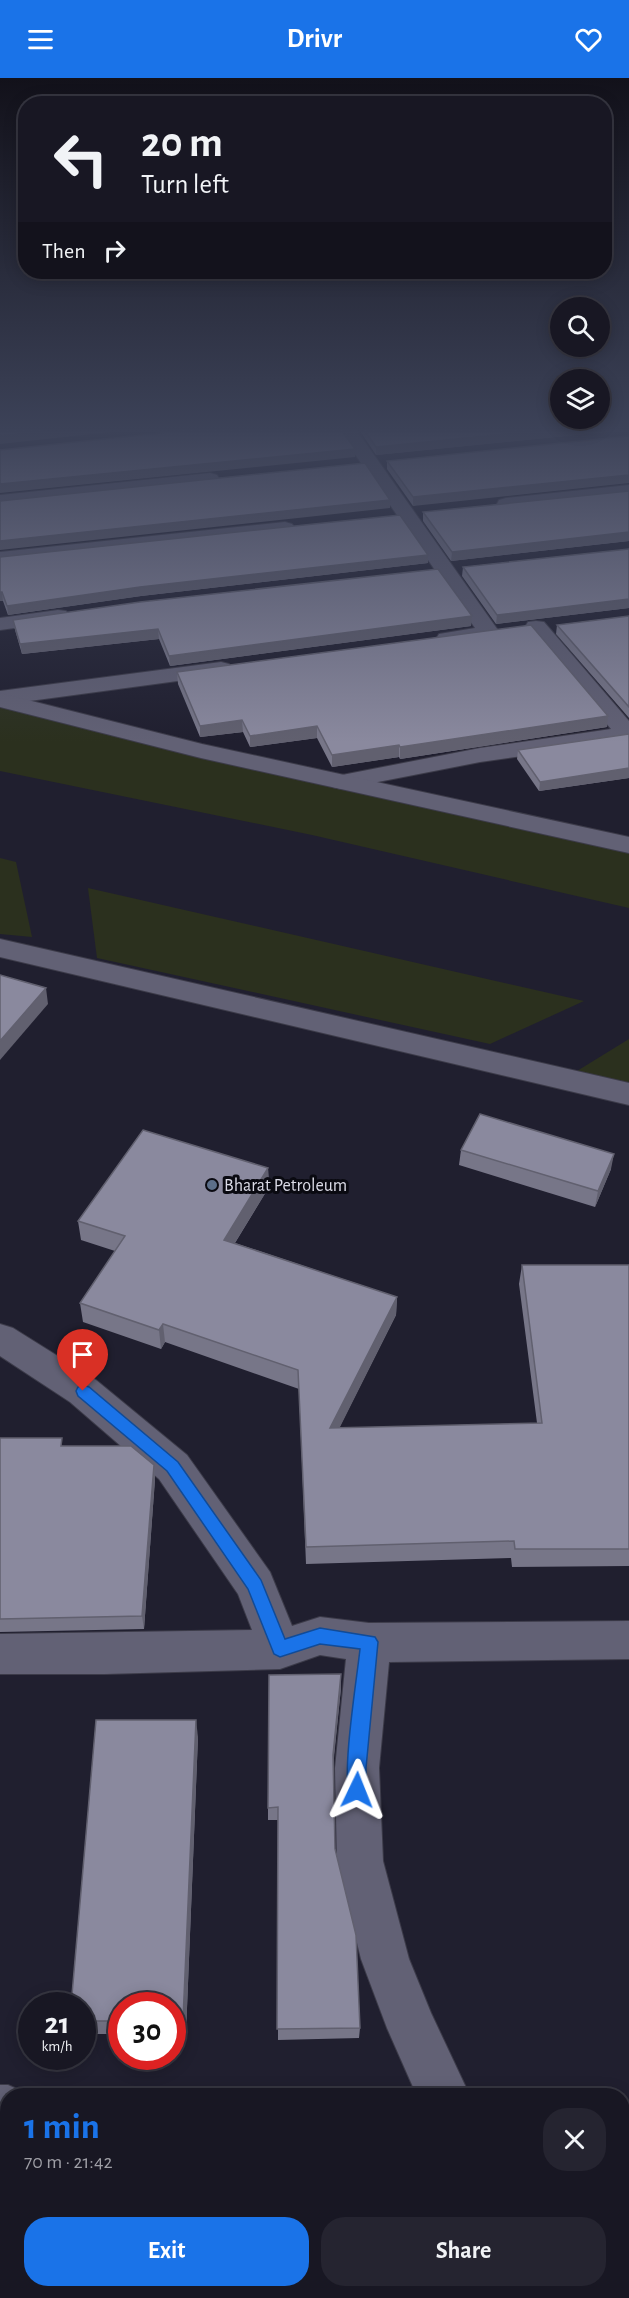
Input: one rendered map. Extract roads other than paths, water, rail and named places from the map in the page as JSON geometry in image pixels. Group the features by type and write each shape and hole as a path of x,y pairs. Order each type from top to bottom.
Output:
{"street":[{"path":"0,558 218,535"},
{"path":"421,535 489,633"},
{"path":"422,573 468,567"},
{"path":"0,624 82,612"},
{"path":"431,641 560,625"},
{"path":"536,627 629,734"},
{"path":"0,699 245,666"},
{"path":"0,699 201,752 629,845"},
{"path":"342,782 480,755 629,734"},
{"path":"0,948 629,1094"},
{"path":"0,1338 83,1391 173,1467 255,1585 280,1649"},
{"path":"0,1654 105,1654 280,1649 320,1636 369,1642 629,1640"},
{"path":"369,1642 357,1768 360,1861 385,1959 412,2028 440,2088"}],"place":[{"name":"Bharat Petroleum","path":"212,1185"}]}
